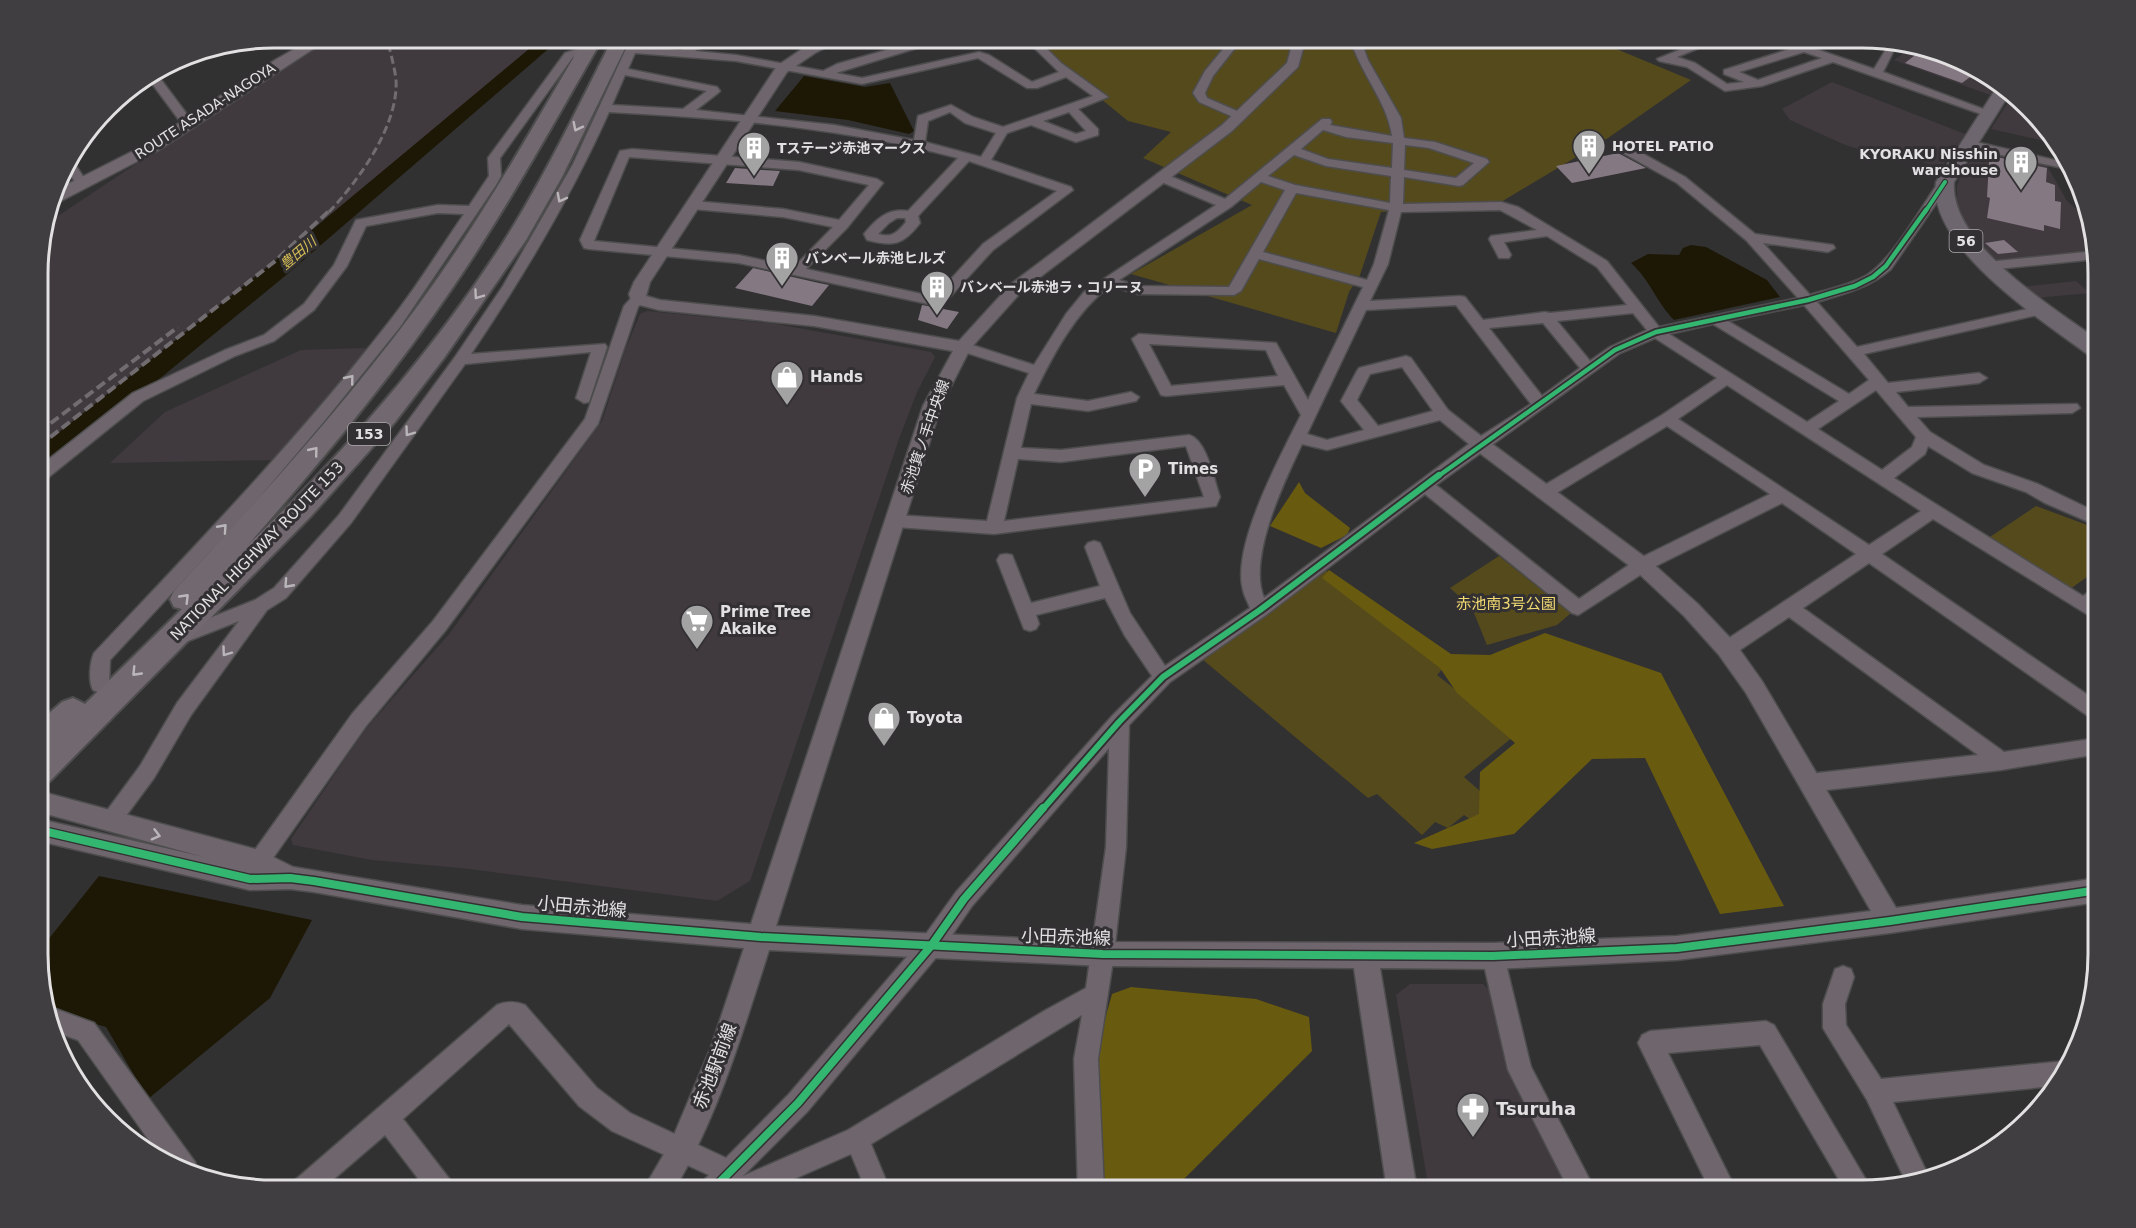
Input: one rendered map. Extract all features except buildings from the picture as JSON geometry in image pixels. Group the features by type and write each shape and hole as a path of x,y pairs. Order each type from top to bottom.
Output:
{"highway":[{"name":"NATIONAL HIGHWAY ROUTE 153","path":"48,734 100,685 203,579 285,486 376,375 497,189 538,115 588,48"},
{"name":"NATIONAL HIGHWAY ROUTE 153","path":"48,762 303,508 386,416 505,275 552,177 616,71 624,48"}],"main road":[{"name":"ROUTE ASADA-NAGOYA","path":"63,193 189,125 306,48"},
{"path":"1945,182 2000,96"},
{"name":"56","path":"1945,182 1946,204 1955,224 1988,266 2041,310 2088,344"}],"street":[{"path":"651,48 681,54 736,58 862,81 979,55 1027,86 1033,86 1068,72"},
{"path":"681,54 693,48"},
{"path":"638,300 637,294 642,282 749,118 786,66 815,48"},
{"path":"827,73 841,66 904,48"},
{"path":"920,145 922,119 951,108 969,120 1003,131 1102,97 1041,48"},
{"path":"1230,48 1201,82 1199,93 1203,100 1240,116"},
{"name":"赤池箕ノ手中央線","path":"761,937 932,406 963,347 1017,287 1240,116 1293,64 1297,48"},
{"path":"1260,610 1251,589 1251,556 1274,486 1381,264 1396,208 1399,140 1395,118 1362,60 1358,48"},
{"path":"1692,48 1663,59 1692,65 1725,88 1758,84 1834,58"},
{"path":"1758,84 1728,72 1805,48 1988,113"},
{"path":"1877,73 1891,50"},
{"path":"686,112 714,91 616,71 606,108 686,112 826,126 967,156 1067,190 988,247 938,299 933,301 739,259 589,245 587,240 624,154 799,166 877,183 842,225 797,271"},
{"path":"156,81 189,125"},
{"name":"153","path":"166,643 261,605 280,593 345,519 460,360 505,275 574,173 606,108"},
{"path":"1031,121 1076,138 1094,132 1071,108"},
{"path":"994,528 1025,398 1038,370 1071,317 1089,296 1108,280 1226,204 1292,150 1324,124 1346,133 1431,145 1483,162 1459,182 1326,162 1292,150"},
{"path":"984,162 1003,131"},
{"path":"1967,144 2060,165"},
{"path":"1618,145 1681,180 1751,237 1854,352 1924,436 1978,469 2032,488 2088,516"},
{"path":"911,215 967,156"},
{"path":"73,170 82,184"},
{"path":"1161,177 1226,204"},
{"path":"1259,177 1292,188 1396,208 1501,206 1513,210 1602,264 1656,332 2088,608"},
{"path":"722,1180 798,1103 931,946 964,899 1119,722 1163,677 1260,610 1480,444 1540,405 1615,350 1656,332 1808,300 1855,286 1873,277 1886,266 1945,182"},
{"path":"1108,280 1138,290 1232,292 1292,188"},
{"path":"436,282 474,210 497,189"},
{"path":"693,205 783,213 842,225"},
{"path":"48,469 138,397 230,353 269,338 309,307 340,266 361,223 438,209 474,210"},
{"path":"1504,255 1496,239 1551,232"},
{"path":"1751,237 1828,248"},
{"path":"1255,254 1371,285"},
{"path":"1988,266 2087,256"},
{"path":"638,300 659,305 813,321 963,347 1038,370"},
{"path":"259,861 359,720 439,626 592,420 631,306 638,300"},
{"path":"1360,306 1460,300 1540,405"},
{"path":"1480,325 1545,316 1638,308"},
{"path":"1854,352 2041,310"},
{"path":"1545,316 1589,369"},
{"path":"1714,319 1850,401"},
{"path":"1288,380 1166,391 1139,339 1271,346 1309,416"},
{"path":"460,360 600,347 584,398"},
{"path":"426,408 436,354"},
{"path":"1374,432 1349,401 1364,371 1406,361 1443,414 1544,493 1642,565 1692,610 1727,649 1754,687 1890,921"},
{"path":"1544,493 1667,419 1727,378"},
{"path":"1808,429 1850,401 1880,386 1979,378"},
{"path":"1025,398 1088,406 1131,397"},
{"path":"1903,412 2072,408"},
{"path":"1298,437 1327,445 1443,414"},
{"path":"1667,419 1783,495 2088,705"},
{"path":"1883,478 1918,450 1924,436"},
{"path":"896,521 994,528 1210,502 1212,497 1194,444 1189,440 1060,456 1011,453"},
{"path":"1425,485 1578,608 1642,565 1783,495"},
{"path":"1727,649 1933,511"},
{"path":"1094,548 1108,590 1123,621 1163,677"},
{"path":"1006,560 1028,618 1108,590"},
{"path":"110,822 147,772 184,709 261,605"},
{"path":"1790,608 2001,761"},
{"path":"1091,1180 1086,1059 1103,954 1116,847 1119,722"},
{"path":"1809,783 2001,761 2088,748"},
{"name":"小田赤池線","path":"48,804 259,861 290,878"},
{"name":"小田赤池線","path":"48,832 250,879 290,878 522,917 761,937 1103,954 1493,956 1677,948 1890,921 2088,891"},
{"name":"赤池駅前線","path":"664,1180 681,1152 724,1048 761,937"},
{"path":"1365,954 1400,1180"},
{"path":"1493,956 1520,1070 1577,1180"},
{"path":"1844,977 1834,1004 1835,1028 1875,1092 1915,1173"},
{"path":"763,1180 856,1139 1052,1019 1096,995"},
{"path":"316,1180 505,1013 517,1013 588,1097 621,1122 681,1152 713,1180"},
{"path":"59,1022 86,1031 177,1158"},
{"path":"1718,1180 1650,1043 1766,1033 1853,1180"},
{"path":"1875,1092 2053,1074"},
{"path":"387,1118 434,1180"},
{"path":"856,1139 874,1180"}],"shaded area":[{"path":"313,48 533,48 48,446 48,260 56,218"},
{"path":"1906,52 1934,60 1962,71 1993,91 1990,95 1894,60"},
{"path":"804,76 865,87 890,83 914,131 909,134 848,120 775,111"},
{"path":"1832,82 1965,134 1942,167 1873,154 1843,144 1790,120 1782,109"},
{"path":"2008,102 2022,114 2044,141 1991,129"},
{"path":"1978,148 2046,164 2067,201 2079,211 2087,253 2000,261 1991,259 1965,223 1957,202 1957,186"},
{"path":"1691,245 1706,247 1767,280 1780,297 1674,320 1631,263 1648,254 1679,255 1683,248"},
{"path":"2076,281 2088,293 2035,298 2020,287"},
{"path":"647,311 776,324 931,352 935,357 917,392 899,439 750,881 717,901 461,868 372,860 293,845 291,839 364,731 450,633 602,421 626,348 640,314"},
{"path":"367,348 275,460 110,463 165,412 301,350"},
{"path":"1299,482 1305,493 1350,528 1347,535 1321,548 1270,526"},
{"path":"1329,570 1451,654 1490,655 1545,633 1661,673 1784,906 1720,914 1645,758 1592,759 1514,834 1432,849 1414,843 1479,814 1480,772 1515,743 1457,693 1440,668 1322,578"},
{"path":"99,876 312,920 270,998 148,1099 106,1027 56,1013 48,968 48,940"},
{"path":"1410,984 1483,984 1493,993 1512,1074 1568,1180 1427,1180 1396,995"},
{"path":"1131,987 1256,999 1309,1017 1312,1051 1183,1180 1097,1180 1094,1058 1112,994"}],"green space":[{"path":"1043,48 1614,48 1691,80 1608,138 1501,202 1381,212 1360,275 1349,292 1336,333 1131,274 1252,205 1143,158 1171,132 1128,121 1068,72"},
{"path":"2036,506 2088,525 2088,576 2066,592 1984,541"},
{"name":"赤池南3号公園","path":"1499,556 1571,613 1557,625 1487,645 1472,608 1450,588"},
{"path":"1324,569 1447,664 1437,675 1514,736 1464,777 1488,798 1491,807 1473,821 1464,815 1448,828 1435,822 1422,835 1377,794 1368,798 1202,659"}],"waterway":[{"name":"豊田川","path":"48,456 277,271 540,48"}],"railway":[{"path":"329,212 353,184 375,151 391,115 396,79 389,48"},
{"path":"48,439 274,262 330,210"},
{"path":"48,425 178,327"}],"cycle path":[{"path":"722,1180 798,1103 931,946 964,899 1119,722 1163,677 1260,610 1480,444 1540,405 1615,350 1656,332 1808,300 1855,286 1873,277 1896,253 1945,182"},
{"path":"48,832 250,879 290,878 314,881 522,917 761,937 1103,954 1493,956 1677,948 1890,921 2088,891"}],"place":[{"name":"HOTEL PATIO","path":"1589,175"},
{"name":"Tステージ赤池マークス","path":"754,177"},
{"name":"KYORAKU Nisshin warehouse","path":"2021,191"},
{"name":"バンベール赤池ヒルズ","path":"782,287"},
{"name":"バンベール赤池ラ・コリーヌ","path":"937,316"},
{"name":"Hands","path":"787,406"},
{"name":"Times","path":"1145,498"},
{"name":"Prime Tree Akaike","path":"697,650"},
{"name":"Toyota","path":"884,747"},
{"name":"Tsuruha","path":"1473,1138"}]}
